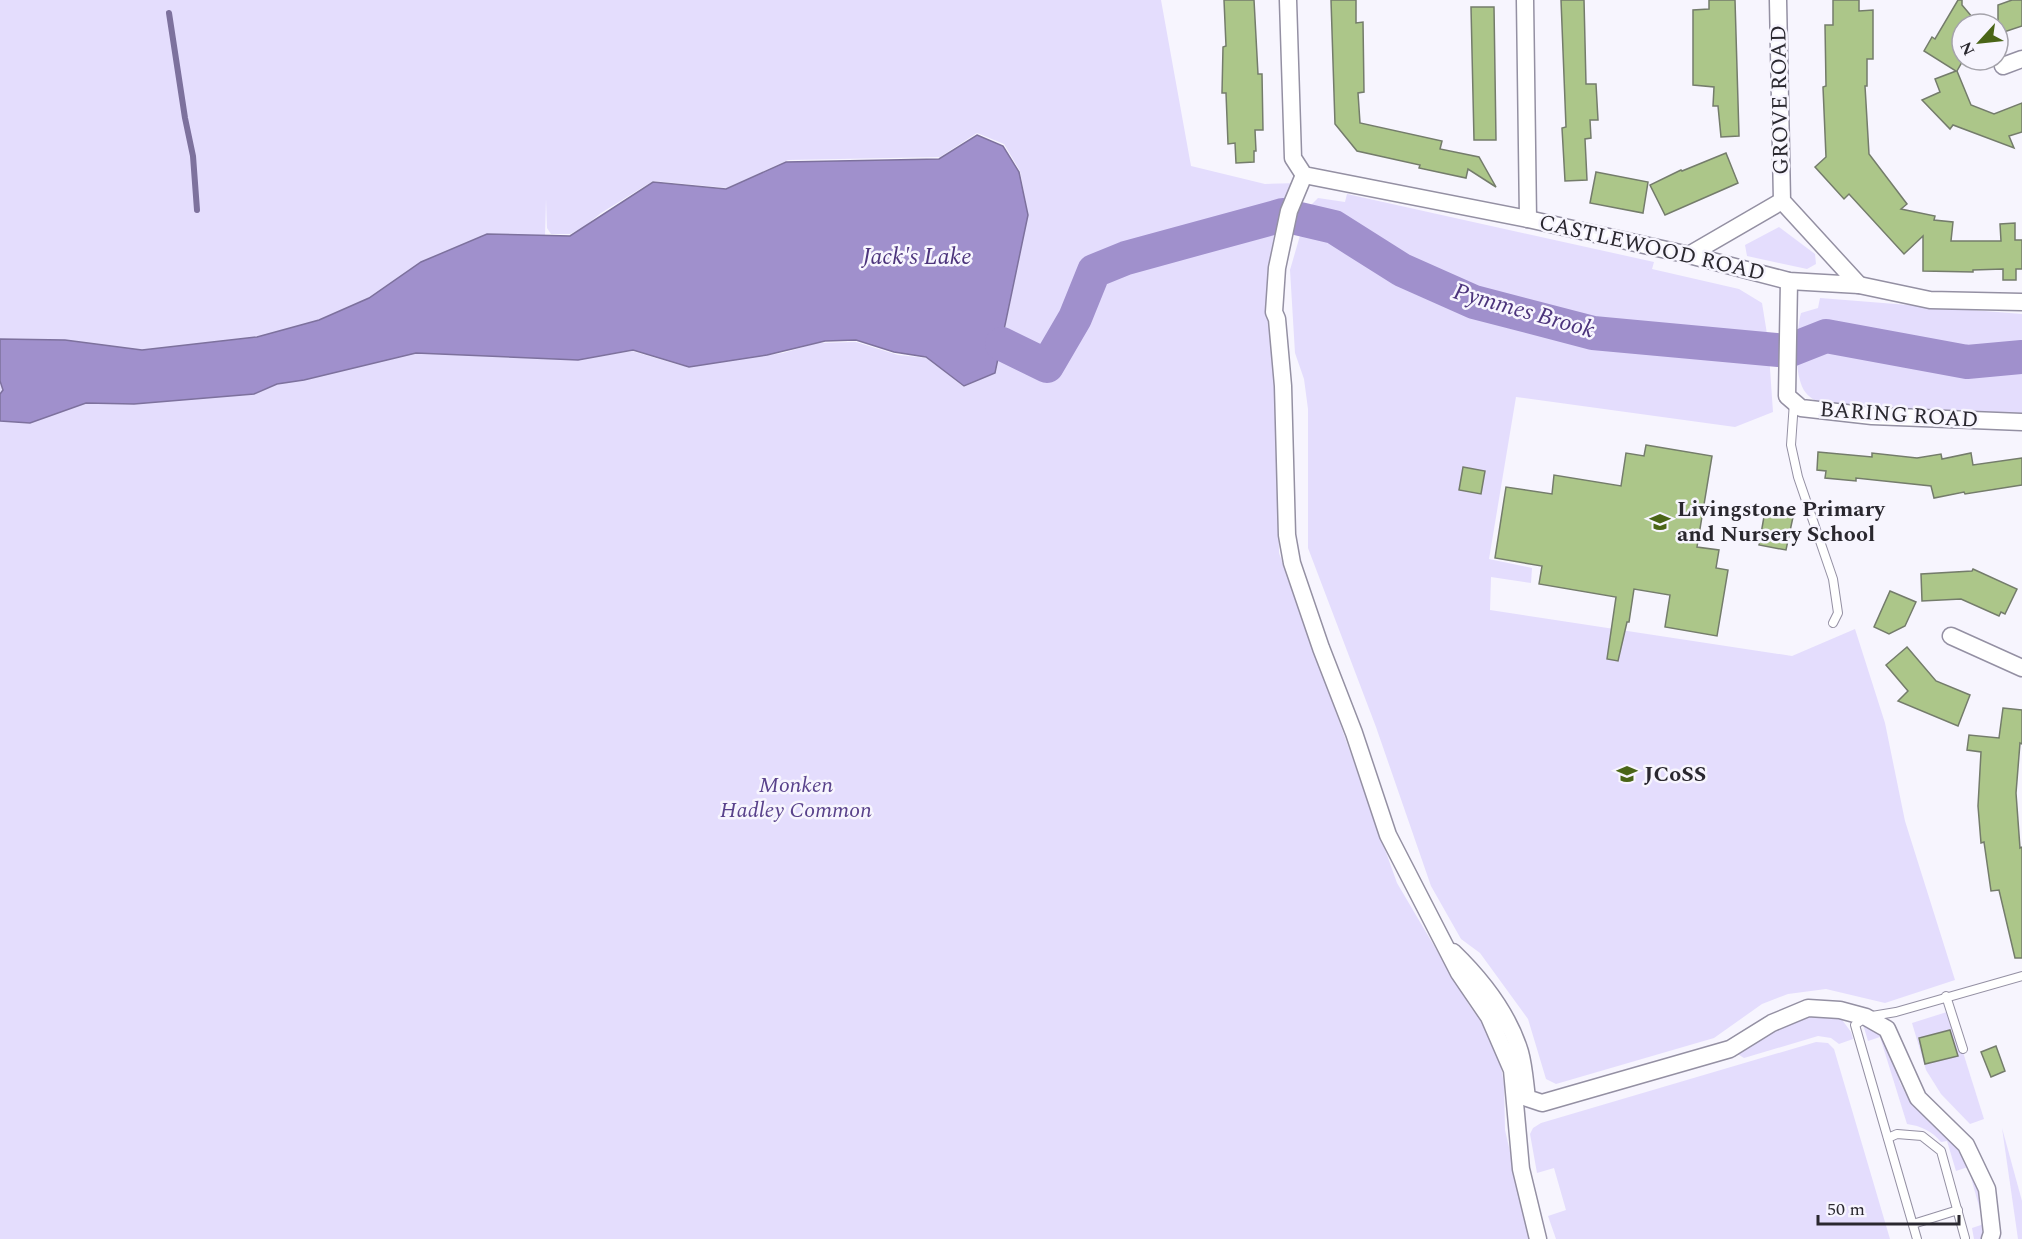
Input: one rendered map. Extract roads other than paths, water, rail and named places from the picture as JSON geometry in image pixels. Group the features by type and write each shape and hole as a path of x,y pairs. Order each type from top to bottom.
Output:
{"street":[{"path":"1288,0 1293,158 1304,175 1288,216 1277,268 1274,312 1277,319 1283,386 1287,535 1292,563 1321,648 1354,733 1388,835 1459,973 1490,1017 1512,1070 1521,1169 1538,1239"},
{"path":"1525,0 1528,219"},
{"name":"GROVE ROAD","path":"1778,0 1782,201 1859,285"},
{"name":"CASTLEWOOD ROAD","path":"1304,175 1528,219 1689,255 1789,281 1859,285 1930,300 2022,302"},
{"name":"GROVE ROAD","path":"1689,255 1782,201"},
{"name":"BARING ROAD","path":"1789,281 1787,396 1801,408 1872,416 2022,422"},
{"path":"1951,636 2022,668"},
{"path":"1442,941 1475,973 1509,1022 1520,1053 1527,1098 1542,1103 1730,1049 1772,1023 1808,1008 1840,1010 1866,1017 1887,1029 1918,1098 1966,1145 1987,1189 1992,1233 1990,1239"}],"lane":[{"path":"1794,402 1791,445 1801,486 1833,579 1838,613 1833,624"},
{"path":"1917,1239 1855,1025 1866,1017 1896,1012 2022,976"},
{"path":"1946,996 1963,1049"},
{"path":"1888,1138 1897,1134 1922,1136 1941,1151 1965,1238"},
{"path":"1913,1224 1958,1210"}],"water":[{"name":"Jack's Lake","path":"977,135 1003,146 1019,172 1028,215 995,373 964,386 926,357 894,352 856,340 825,341 767,355 689,367 633,350 578,360 416,353 304,380 277,384 254,394 134,404 86,403 30,423 0,421 0,394 3,390 0,381 0,339 65,340 142,350 257,337 319,320 369,298 421,262 487,234 570,236 653,182 726,189 786,162 939,159"}],"waterway":[{"path":"169,13 193,156 197,210"},
{"name":"Pymmes Brook","path":"1002,344 1047,366 1075,318 1094,271 1126,258 1283,215 1334,227 1402,270 1474,302 1593,333 1788,351 1826,336 1967,362 2022,357"}],"place":[{"name":"Livingstone Primary and Nursery School","path":"1660,522"},
{"name":"JCoSS","path":"1627,774"}],"park label":[{"name":"Monken Hadley Common","path":"796,798"}]}
